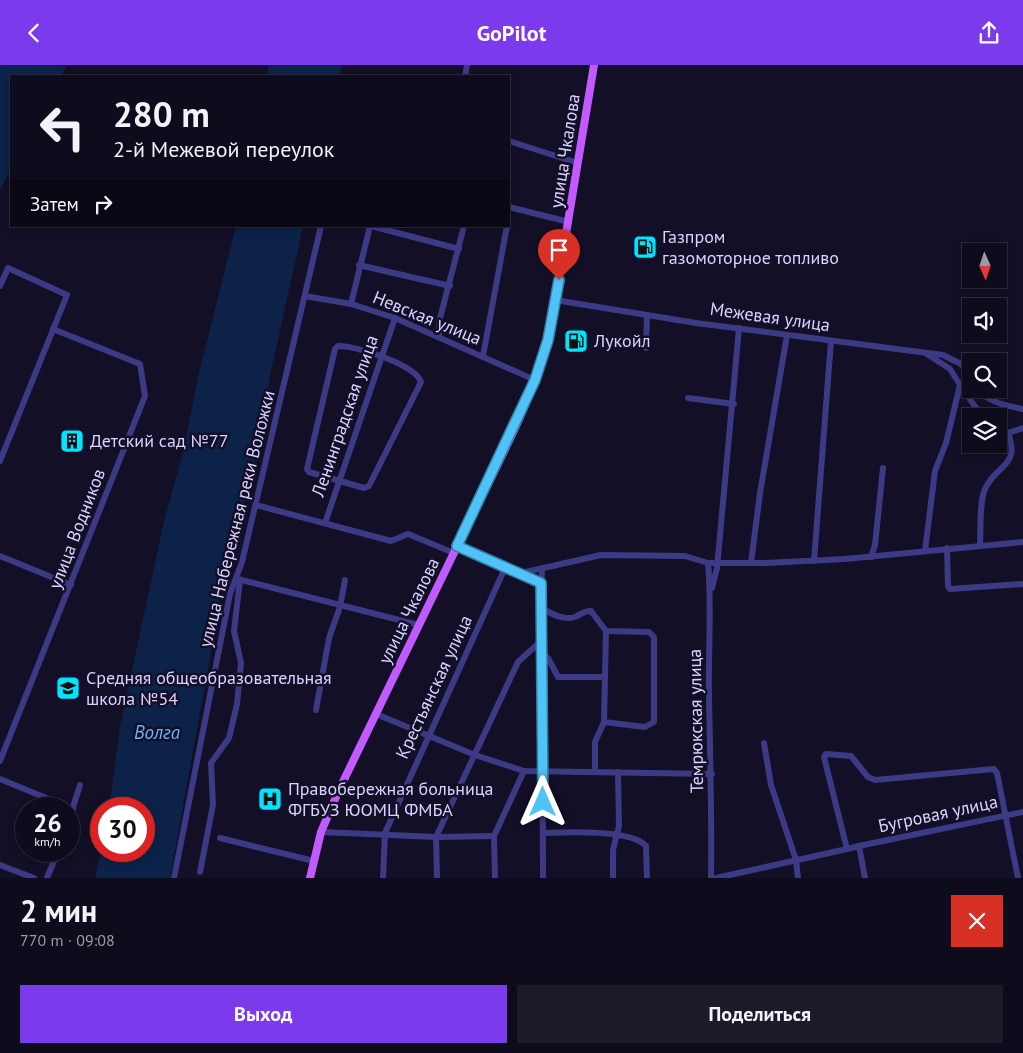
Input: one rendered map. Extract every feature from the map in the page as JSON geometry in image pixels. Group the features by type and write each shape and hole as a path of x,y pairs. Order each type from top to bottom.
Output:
{"main road":[{"name":"улица Чкалова","path":"310,878 321,832 535,380 548,340 556,300 594,65"}],"street":[{"path":"510,141 578,163"},
{"path":"510,207 569,222"},
{"name":"улица Набережная реки Воложки","path":"174,878 230,594 239,579 321,227"},
{"path":"351,304 370,227"},
{"path":"374,227 459,249"},
{"path":"439,336 439,321 450,287 464,227"},
{"path":"483,356 507,227"},
{"path":"359,265 450,287"},
{"path":"0,286 8,268 67,295 0,461"},
{"name":"Невская улица","path":"305,296 351,304 395,318 535,380"},
{"name":"Межевая улица","path":"556,300 647,315 925,353 953,359 962,365"},
{"path":"646,348 647,315"},
{"name":"Ленинградская улица","path":"324,523 395,318"},
{"path":"710,592 718,562 734,404 739,328"},
{"name":"улица Водников","path":"0,761 145,396 140,364 54,329"},
{"path":"751,563 760,493 787,335"},
{"path":"814,561 831,341"},
{"path":"343,346 383,357 416,373 420,378 421,385 369,486 362,488 339,481 309,472 307,469 335,349 343,346"},
{"path":"925,353 950,369 976,408"},
{"path":"925,551 935,471 946,443 960,385"},
{"path":"688,398 734,404"},
{"path":"988,398 1006,406 1023,409"},
{"path":"980,545 984,491 1012,456 1012,443 1008,433 1023,428"},
{"path":"871,557 875,545 883,468"},
{"path":"256,505 391,541 408,534 521,573 541,583"},
{"path":"521,573 602,555 685,556 708,563 751,563 871,557 1023,542"},
{"path":"947,548 950,589 1023,584"},
{"path":"0,556 71,585"},
{"name":"Темрюкская улица","path":"708,563 710,592 709,696 712,774 712,878"},
{"name":"Крестьянская улица","path":"383,878 385,833 505,568"},
{"path":"542,569 540,607 543,653 543,878"},
{"path":"200,872 213,805 211,763 229,738 237,704 241,663 234,631 239,579 340,607 418,625"},
{"path":"316,709 329,638 340,607 345,580"},
{"path":"540,607 553,615 564,617 571,617 591,611 606,631 604,722 595,742 595,772"},
{"path":"604,722 645,727 654,722 655,639 653,635 649,632 606,631"},
{"path":"437,878 436,837 518,662 542,639"},
{"path":"543,653 548,658 558,677 604,677"},
{"path":"376,714 475,755 524,771 712,774"},
{"path":"764,743 771,785 796,860 798,878"},
{"path":"716,878 846,849 825,754 851,756 868,777 875,780 992,768 997,773 1018,878"},
{"path":"495,878 494,836 524,771"},
{"path":"612,878 613,850 617,835 620,806 618,772"},
{"path":"0,779 44,797"},
{"path":"76,797 80,785"},
{"name":"Бугровая улица","path":"846,849 1023,812"},
{"path":"321,832 385,833 436,837 494,836"},
{"path":"543,833 569,832 617,835 639,840 646,846 647,878"},
{"path":"220,838 314,861"},
{"path":"859,846 865,878"},
{"path":"47,878 54,862"},
{"path":"0,865 34,878"}],"water":[{"path":"0,65 67,65 62,75 10,75 10,171 0,190"},
{"path":"269,65 342,65 340,75 267,75"},
{"name":"Волга","path":"236,227 303,227 270,376 254,465 222,591 170,878 95,878 98,862 155,862 155,797 111,797 120,726 164,521 183,453 199,372"}],"place":[{"name":"Газпром газомоторное топливо","path":"645,247"},
{"name":"Лукойл","path":"576,341"},
{"name":"Детский сад №77","path":"72,441"},
{"name":"Средняя общеобразовательная школа №54","path":"68,688"},
{"name":"Правобережная больница ФГБУЗ ЮОМЦ ФМБА","path":"270,799"}],"route":[{"path":"543,802 541,583 457,546 535,380 548,340 559,280"}]}
